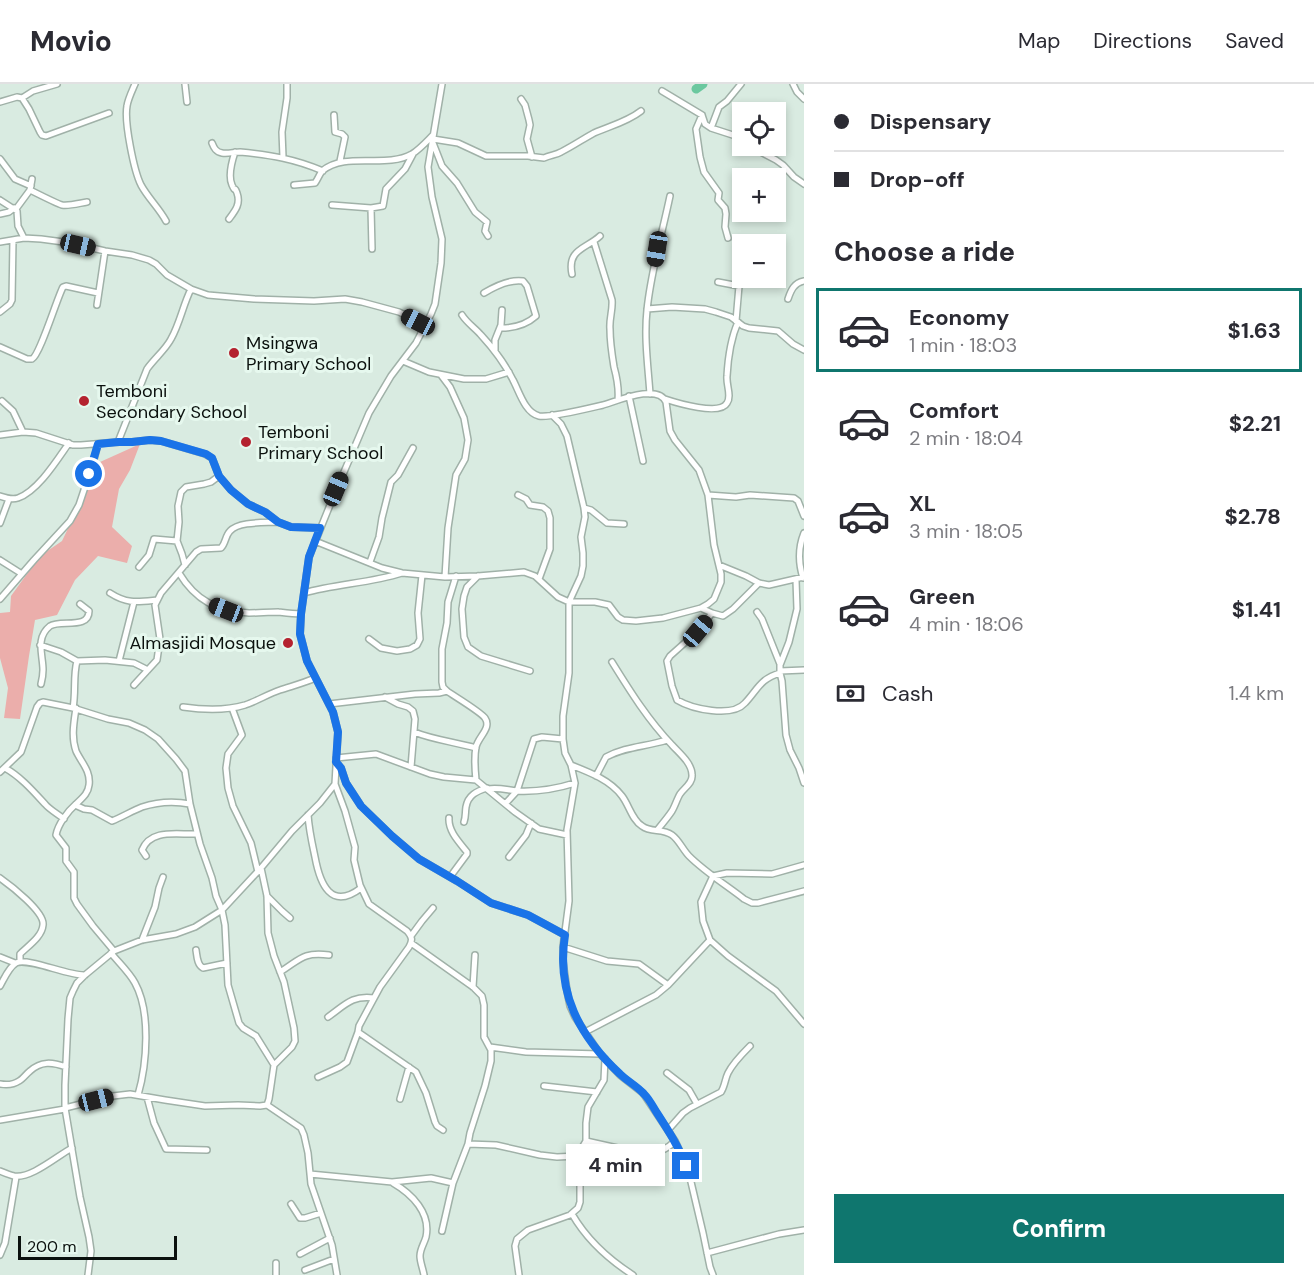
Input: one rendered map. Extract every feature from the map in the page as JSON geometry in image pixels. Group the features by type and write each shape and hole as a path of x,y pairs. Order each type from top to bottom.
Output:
{"street":[{"path":"0,102 22,98 33,91 57,84"},
{"path":"135,84 126,114 135,164 141,185 166,220"},
{"path":"185,84 187,102"},
{"path":"283,157 282,132 287,84"},
{"path":"411,936 369,904 362,888 354,860 355,847 335,784 338,732 333,712 307,661 300,634 309,557 320,528 369,413 416,343 435,304 442,250 428,167 442,84"},
{"path":"711,128 719,106 727,101 741,84"},
{"path":"793,84 804,99"},
{"path":"662,91 702,115 705,123 711,128 732,135"},
{"path":"22,98 30,109 42,135 46,136 109,113"},
{"path":"521,99 525,105 530,125 527,139 532,157"},
{"path":"294,186 315,183 323,171 340,161 401,158 413,153 433,139 458,143 486,156 544,159 612,125 624,122 641,111"},
{"path":"334,115 335,132 345,137 340,161"},
{"path":"702,115 696,129 700,157 704,172 719,193 718,200 726,214 725,227 728,238"},
{"path":"433,139 442,166 457,183 476,212 487,222 485,231 488,236"},
{"path":"212,143 217,152 283,157 323,171"},
{"path":"229,219 239,202 231,181 232,160 235,152"},
{"path":"332,205 371,208 383,206 386,189 405,169 413,153"},
{"path":"768,156 783,165 804,184"},
{"path":"0,159 15,179 31,185 38,195 62,205 87,202"},
{"path":"0,214 15,208 31,185"},
{"path":"650,394 646,341 647,309 657,249 670,196"},
{"path":"0,200 15,208 18,213 18,226 24,238"},
{"path":"371,208 372,249"},
{"path":"572,274 572,258 576,252 600,236"},
{"path":"0,242 41,238 71,243 149,260 191,289 208,295 254,299 362,302 399,312 425,325"},
{"path":"0,312 12,300 12,240"},
{"path":"594,242 612,300 609,321 618,400"},
{"path":"97,306 105,251"},
{"path":"484,294 492,288 516,280 523,281 527,286 536,316 517,327 501,328"},
{"path":"788,299 793,287 798,282 804,281"},
{"path":"462,315 483,337 509,372 528,410 540,416 552,416 590,408 629,396 650,394 658,394 677,403 700,408 724,407 729,398 727,376 737,321 739,286 718,282"},
{"path":"0,346 27,359 34,358 63,287 98,293"},
{"path":"118,442 147,369 154,358 171,341 191,289"},
{"path":"647,309 672,307 705,309 725,314 749,328 778,331 804,350"},
{"path":"495,352 495,340 501,328 502,310"},
{"path":"403,361 429,372 464,379 486,379 509,372"},
{"path":"441,375 450,387 464,418 468,440 465,459 456,475 447,534 445,577"},
{"path":"629,396 643,461"},
{"path":"315,541 402,573 445,577 524,572 535,576 558,597 569,602 609,604 623,620 663,618 701,608 714,599 721,574 714,544 708,495 699,470 670,431 665,399"},
{"path":"2,401 15,414 23,432"},
{"path":"552,416 561,424 567,436 585,517 581,537 583,566 569,602 569,673 563,716 565,753 571,765 575,783 567,835 569,902 563,947 570,1006 600,1054 620,1075 643,1093 675,1142 691,1182 713,1275"},
{"path":"0,435 23,432 44,434 81,445 161,441 206,454 212,458 219,476 248,504 291,527 320,528"},
{"path":"0,496 17,499 39,483 69,443"},
{"path":"0,600 70,521 79,505 98,444"},
{"path":"370,562 379,537 391,482 398,475 413,448"},
{"path":"185,565 177,541 178,506 181,492 186,487 211,482 219,476"},
{"path":"518,495 526,499 530,505 543,507 548,511 550,518 550,549 538,579"},
{"path":"708,495 794,498 798,501 804,516"},
{"path":"0,523 9,499"},
{"path":"584,508 591,510 607,522 624,524"},
{"path":"134,685 157,660 159,629 155,610 157,600 190,558 201,549 223,547 228,533 240,525 278,522"},
{"path":"719,565 759,584 769,585 804,577 799,567 804,532"},
{"path":"140,567 148,555 154,538 177,541"},
{"path":"0,560 22,574"},
{"path":"179,573 194,593 203,600 226,610 301,614"},
{"path":"304,593 321,588 387,578 402,573"},
{"path":"369,639 381,648 397,651 410,649 417,645 420,639 418,613 422,575"},
{"path":"456,576 448,602 442,649 442,682 447,691 480,712 488,724 477,743 476,780"},
{"path":"478,576 467,587 462,609 464,637 468,647 481,656 530,671"},
{"path":"780,669 797,609 796,580"},
{"path":"701,608 723,616 759,584"},
{"path":"110,593 123,601 157,600"},
{"path":"118,661 134,602"},
{"path":"41,684 43,673 40,645 42,636 50,626 77,623 87,619 89,611 80,604"},
{"path":"757,612 780,669 786,735 804,783"},
{"path":"712,613 698,631 667,661 677,700 700,709 723,711 734,709 743,705 764,680 780,669 804,670"},
{"path":"40,645 61,652 77,661 118,661 139,664 148,670"},
{"path":"77,661 74,740 76,751 88,772 90,784 87,793 64,819 56,835 66,848 66,861 74,872 75,898 82,911 134,981 139,992 143,1005 145,1063 138,1095"},
{"path":"612,662 645,713 690,766 693,777 658,830"},
{"path":"183,707 232,708 315,678"},
{"path":"329,704 447,691"},
{"path":"385,697 413,711 415,718 411,767"},
{"path":"64,819 45,804 27,784 3,770 21,752 40,703 47,702 74,708 129,723 145,730 176,759 184,771 197,834 222,910 229,990 239,1023 256,1036 274,1065"},
{"path":"232,708 242,735 227,757 228,788 233,806 251,843 260,870 267,896 268,933 294,1028 295,1041 292,1047 274,1065 267,1105"},
{"path":"414,732 476,748"},
{"path":"506,803 517,791 534,739 542,737 563,739"},
{"path":"596,776 606,757 635,746 667,740"},
{"path":"336,760 375,754 444,777 476,780 539,829 567,835"},
{"path":"336,760 346,783 361,806 419,859 491,903 528,915 565,935"},
{"path":"571,765 611,784 621,795 635,820 651,830 670,834 690,857 744,899 752,903 804,891"},
{"path":"464,822 466,806 476,791 487,788 517,791 549,790 575,783"},
{"path":"88,1275 91,1251 65,1108 70,998 77,983 113,952 142,940 176,934 195,927 222,910 335,784"},
{"path":"75,805 92,810 112,821 152,804 181,802 190,804"},
{"path":"308,815 317,869 324,887 329,893 342,897 362,888"},
{"path":"448,818 456,838 467,852 450,877"},
{"path":"509,857 526,835 531,823"},
{"path":"146,856 142,850 143,847 155,837 169,833 197,834"},
{"path":"713,876 727,873 772,874 804,865"},
{"path":"713,876 701,902 703,921 710,940 776,991 804,1023"},
{"path":"142,940 155,908 163,877"},
{"path":"0,878 33,907 43,922 37,937 20,954 18,962 1,983"},
{"path":"267,896 290,918"},
{"path":"318,1077 347,1062 359,1026 374,998 411,943 411,936 433,908"},
{"path":"585,1032 656,995 710,940"},
{"path":"411,943 478,991 483,1000 484,1037 490,1047 491,1061 486,1086 453,1183 442,1231"},
{"path":"563,947 607,961 639,964 668,985"},
{"path":"196,950 201,967 227,963"},
{"path":"280,972 305,955 314,953 329,955"},
{"path":"473,987 475,955"},
{"path":"0,957 85,975"},
{"path":"328,1017 355,999 374,998"},
{"path":"358,1032 416,1072 426,1093 435,1122 443,1130"},
{"path":"668,1130 683,1113 721,1092 729,1072 750,1046"},
{"path":"490,1047 526,1052 600,1054"},
{"path":"519,1275 515,1246 517,1239 528,1230 572,1214 578,1208 580,1180 577,1156 586,1141 587,1112 591,1100 604,1080 605,1059"},
{"path":"0,1084 19,1082 35,1067 49,1062 66,1067"},
{"path":"400,1099 409,1066"},
{"path":"667,1073 688,1090 697,1104"},
{"path":"544,1086 597,1092"},
{"path":"0,1120 65,1108 121,1094 211,1106 267,1105 301,1128 304,1135 313,1194 330,1238 337,1275"},
{"path":"147,1097 154,1123 166,1149 207,1150"},
{"path":"470,1132 479,1144"},
{"path":"586,1141 648,1154 664,1150 675,1142"},
{"path":"468,1144 496,1145 557,1157 577,1156"},
{"path":"0,1172 16,1177 24,1176 72,1148"},
{"path":"310,1174 392,1182 425,1178 453,1183"},
{"path":"0,1255 5,1243 16,1177"},
{"path":"407,1180 408,1194"},
{"path":"392,1182 408,1194 422,1210 426,1220 426,1240 420,1254 424,1275"},
{"path":"291,1204 300,1218 321,1213"},
{"path":"572,1214 598,1248 633,1275"},
{"path":"707,1253 779,1234 804,1230"},
{"path":"300,1254 330,1238"},
{"path":"305,1270 334,1259"},
{"path":"276,1263 276,1275"}],"shaded area":[{"path":"140,444 130,470 119,489 112,527 132,546 127,563 98,556 75,580 57,615 35,620 20,719 4,718 8,688 0,658 0,613 10,612 11,596 40,556 62,541 100,462"}],"waterway":[{"path":"696,89 703,84"}],"place":[{"name":"Msingwa Primary School","path":"234,353"},
{"name":"Temboni Secondary School","path":"84,401"},
{"name":"Temboni Primary School","path":"246,442"},
{"name":"Almasjidi Mosque","path":"288,643"}],"route":[{"path":"89,474 98,444 161,441 206,454 212,458 219,476 231,490 248,504 265,512 278,522 291,527 320,528 309,557 300,634 307,661 333,712 338,732 336,762 341,768 346,783 361,806 419,859 491,903 528,915 565,935 563,962 570,1006 575,1017 600,1054 620,1075 648,1098 675,1142 686,1166"}]}
